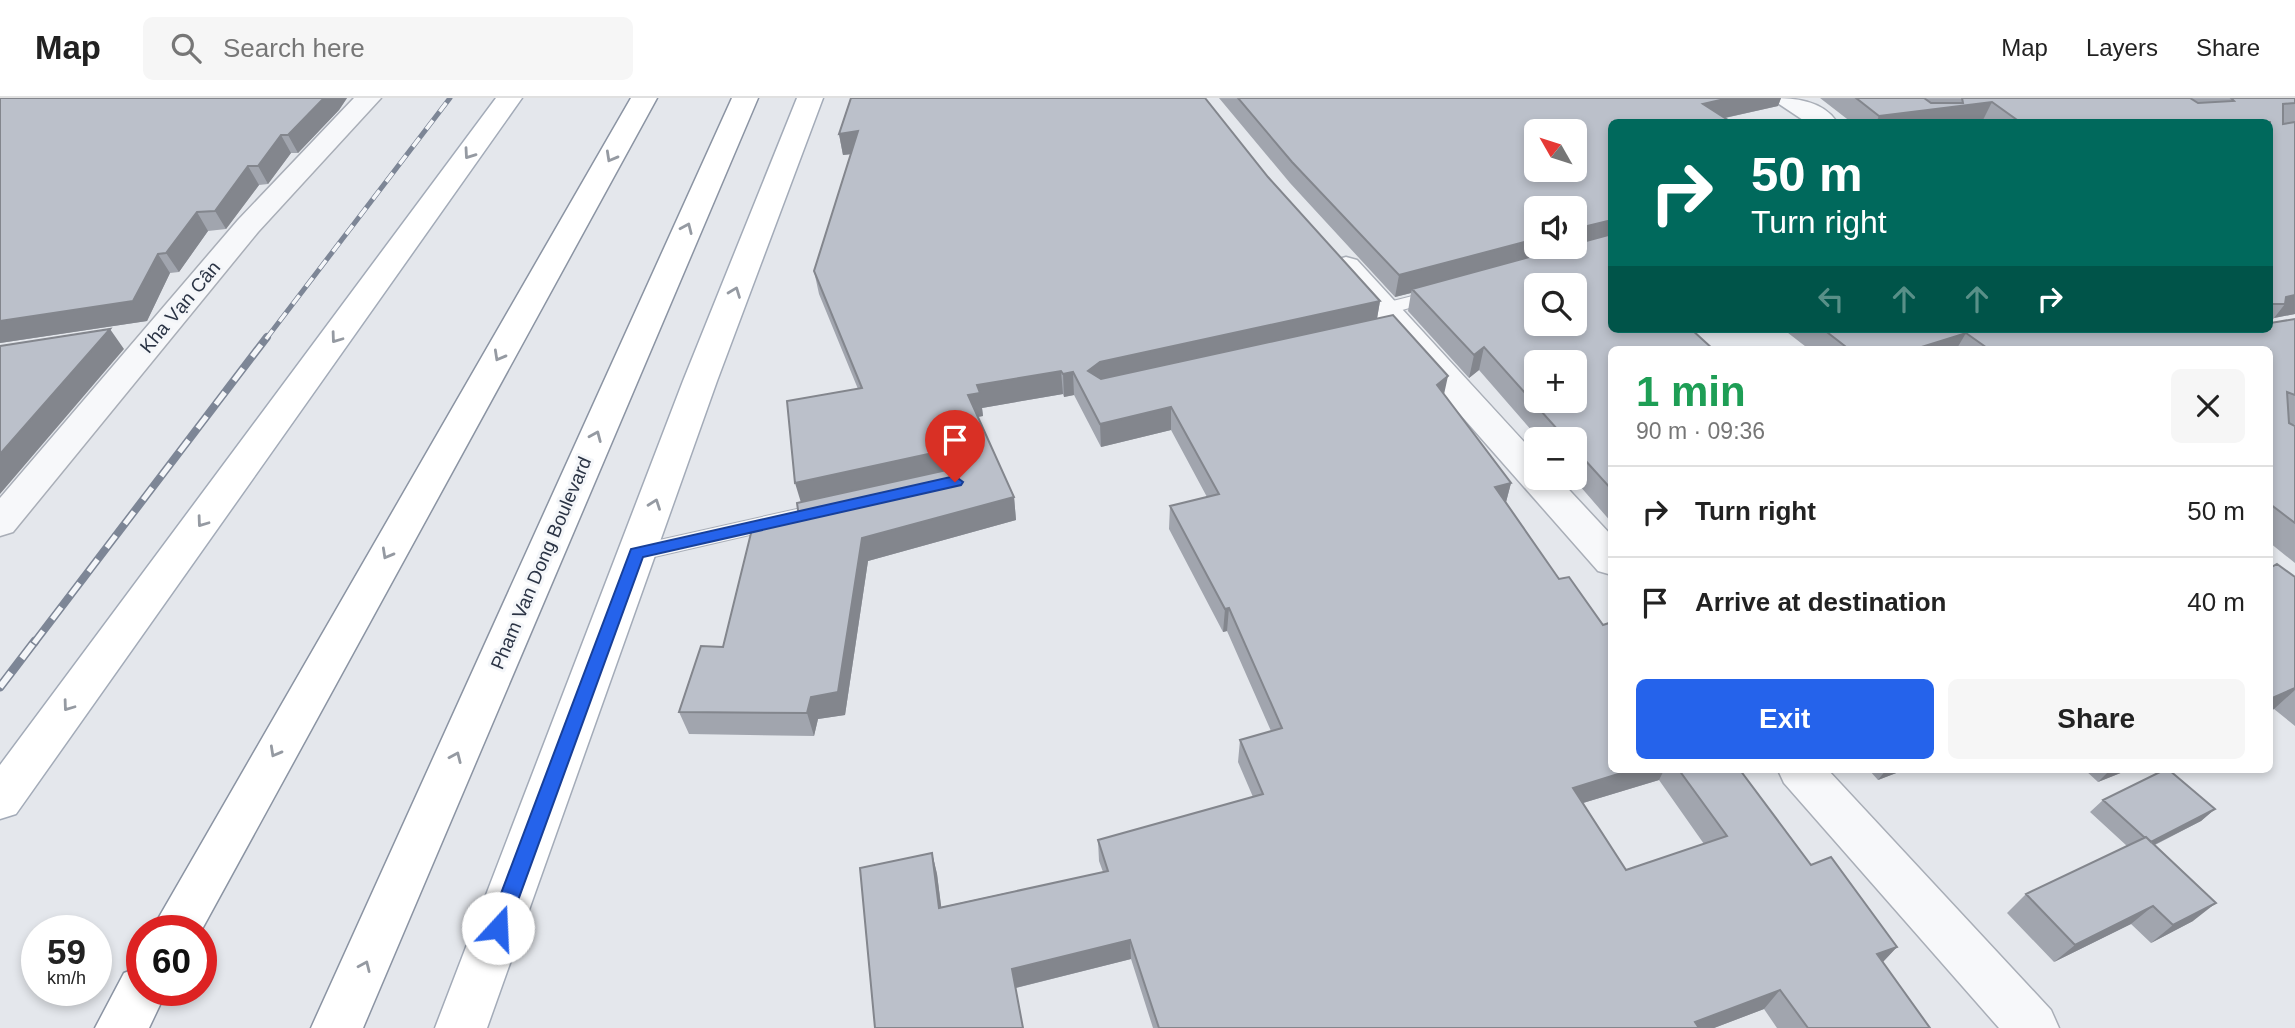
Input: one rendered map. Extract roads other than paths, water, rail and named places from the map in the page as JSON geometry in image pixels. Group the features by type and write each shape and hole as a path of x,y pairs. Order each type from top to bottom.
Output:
{"main road":[{"path":"0,800 509,98"},
{"path":"184,915 644,98"},
{"name":"Pham Van Dong Boulevard","path":"337,1028 745,98"},
{"path":"461,1028 637,553 810,98"},
{"path":"121,1028 133,1006"}],"street":[{"name":"Kha Vạn Cân","path":"0,523 248,226 369,98"},
{"path":"1783,98 1819,119"},
{"path":"1322,240 1387,323 1524,465"},
{"path":"119,337 158,331"},
{"path":"1548,490 1608,557"},
{"path":"1803,773 2033,1028"}],"lane":[{"path":"1387,323 1457,289"},
{"path":"637,553 849,505"}],"railway":[{"path":"266,339 450,98"},
{"path":"34,643 267,337"},
{"path":"0,687 35,641"}]}
